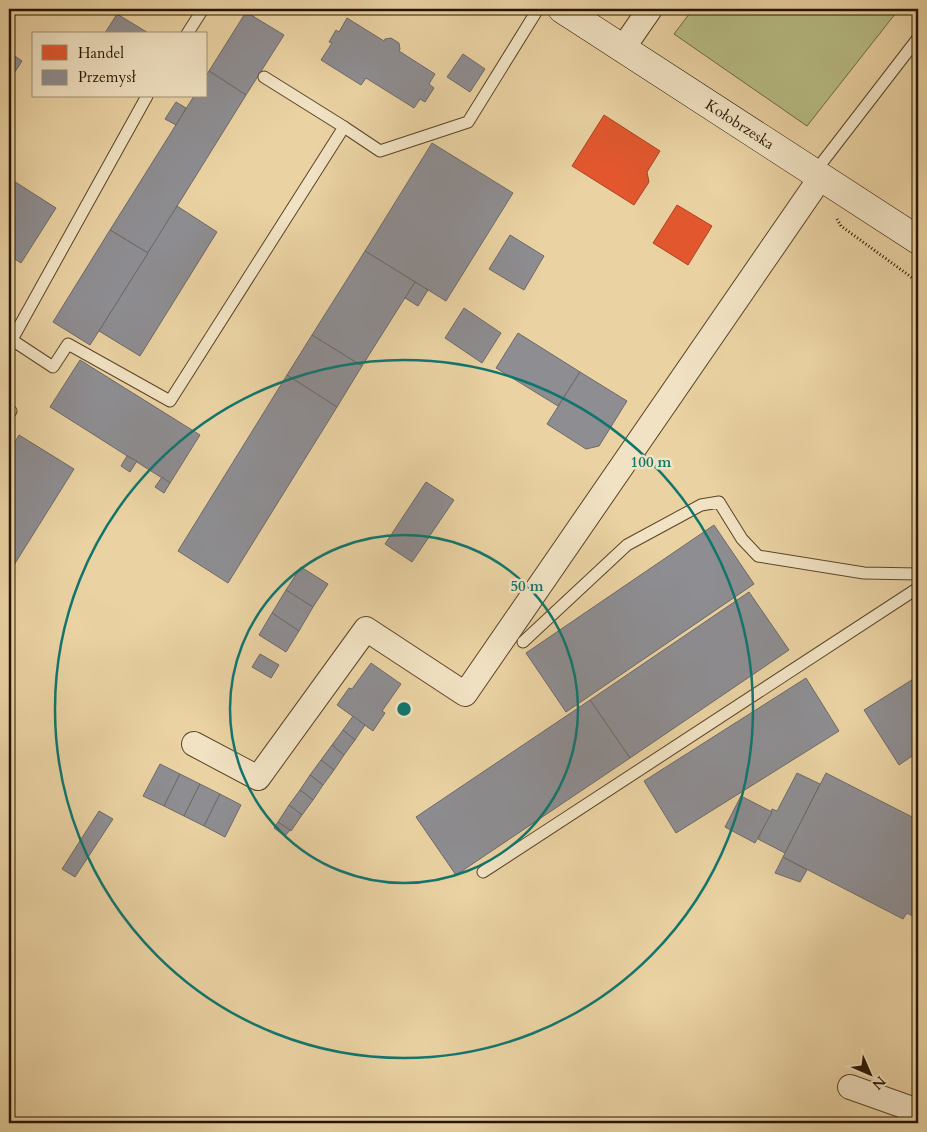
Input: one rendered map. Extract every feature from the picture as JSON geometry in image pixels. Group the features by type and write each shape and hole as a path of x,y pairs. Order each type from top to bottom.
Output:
{"main road":[{"name":"Kołobrzeska","path":"562,9 816,180 918,240"}],"street":[{"path":"622,48 650,9"},
{"path":"194,744 258,778 366,629 465,694 816,180"},
{"path":"850,1087 918,1111"}],"lane":[{"path":"188,32 203,9"},
{"path":"264,77 380,151 468,122 538,9"},
{"path":"816,180 918,38"},
{"path":"146,98 10,342 53,366 68,344 170,402 344,127"},
{"path":"522,642 627,545 701,505 718,502 742,539 758,556 864,573 918,574"},
{"path":"483,872 918,588"}],"path":[{"path":"816,180 825,200 841,226 918,282"}],"green space":[{"path":"693,9 899,9 807,126 674,34"}],"building: Handel":[{"path":"604,115 660,151 647,172 649,182 634,205 572,166"},
{"path":"677,205 712,226 688,265 653,243"}],"building: Przemysł":[{"path":"246,12 284,35 246,95 209,71"},
{"path":"117,14 147,32 106,32"},
{"path":"347,18 384,41 391,38 399,43 399,51 435,74 429,84 434,88 425,102 420,99 414,108 366,78 361,85 321,60 332,43 329,42 336,30 339,32"},
{"path":"9,52 22,61 9,81"},
{"path":"463,54 485,69 470,92 447,77"},
{"path":"209,71 246,95 148,253 110,230 193,98 208,98"},
{"path":"176,102 186,108 176,125 165,119"},
{"path":"432,143 513,193 446,301 365,251"},
{"path":"9,178 56,208 21,263 9,255"},
{"path":"177,206 217,232 140,356 99,331"},
{"path":"110,230 148,253 90,345 53,322"},
{"path":"510,235 544,256 524,290 489,269"},
{"path":"365,251 415,282 362,366 312,335"},
{"path":"415,282 428,290 418,306 405,298"},
{"path":"464,308 501,333 482,363 445,338"},
{"path":"518,333 580,372 558,406 496,368"},
{"path":"312,335 362,366 337,407 287,375"},
{"path":"80,360 200,435 170,483 50,407"},
{"path":"580,372 627,401 599,446 586,449 547,424"},
{"path":"287,375 337,407 228,583 178,551"},
{"path":"19,435 74,469 9,573 9,452"},
{"path":"127,456 137,461 130,472 121,466"},
{"path":"162,477 170,483 164,493 155,487"},
{"path":"426,482 454,500 412,562 385,544"},
{"path":"714,525 754,584 566,712 526,653"},
{"path":"301,567 328,584 313,607 286,590"},
{"path":"286,590 313,607 299,631 272,613"},
{"path":"749,592 789,650 630,758 590,700"},
{"path":"272,613 299,631 286,652 259,635"},
{"path":"260,654 279,665 271,678 252,667"},
{"path":"371,663 401,684 382,711 385,713 373,731 337,705 349,688 352,689"},
{"path":"918,676 918,752 899,765 864,710"},
{"path":"806,678 839,731 676,833 644,781"},
{"path":"590,700 630,758 456,875 416,817"},
{"path":"353,716 365,725 355,740 343,730"},
{"path":"343,730 355,740 344,755 332,745"},
{"path":"332,745 344,755 334,770 321,760"},
{"path":"321,760 334,770 323,785 310,775"},
{"path":"160,764 180,774 164,806 143,796"},
{"path":"797,773 820,784 785,853 758,839 772,809 777,811"},
{"path":"826,773 918,820 918,919 907,913 903,919 783,857"},
{"path":"180,774 200,784 184,816 164,806"},
{"path":"310,775 323,785 313,800 300,790"},
{"path":"200,784 220,794 204,826 184,816"},
{"path":"300,790 313,800 302,815 289,805"},
{"path":"220,794 241,805 225,837 204,826"},
{"path":"741,796 772,812 755,843 725,827"},
{"path":"289,805 302,815 291,831 278,822"},
{"path":"99,811 113,819 75,877 62,869"},
{"path":"278,822 290,830 285,836 274,828"},
{"path":"783,857 807,870 800,882 775,873"}]}
